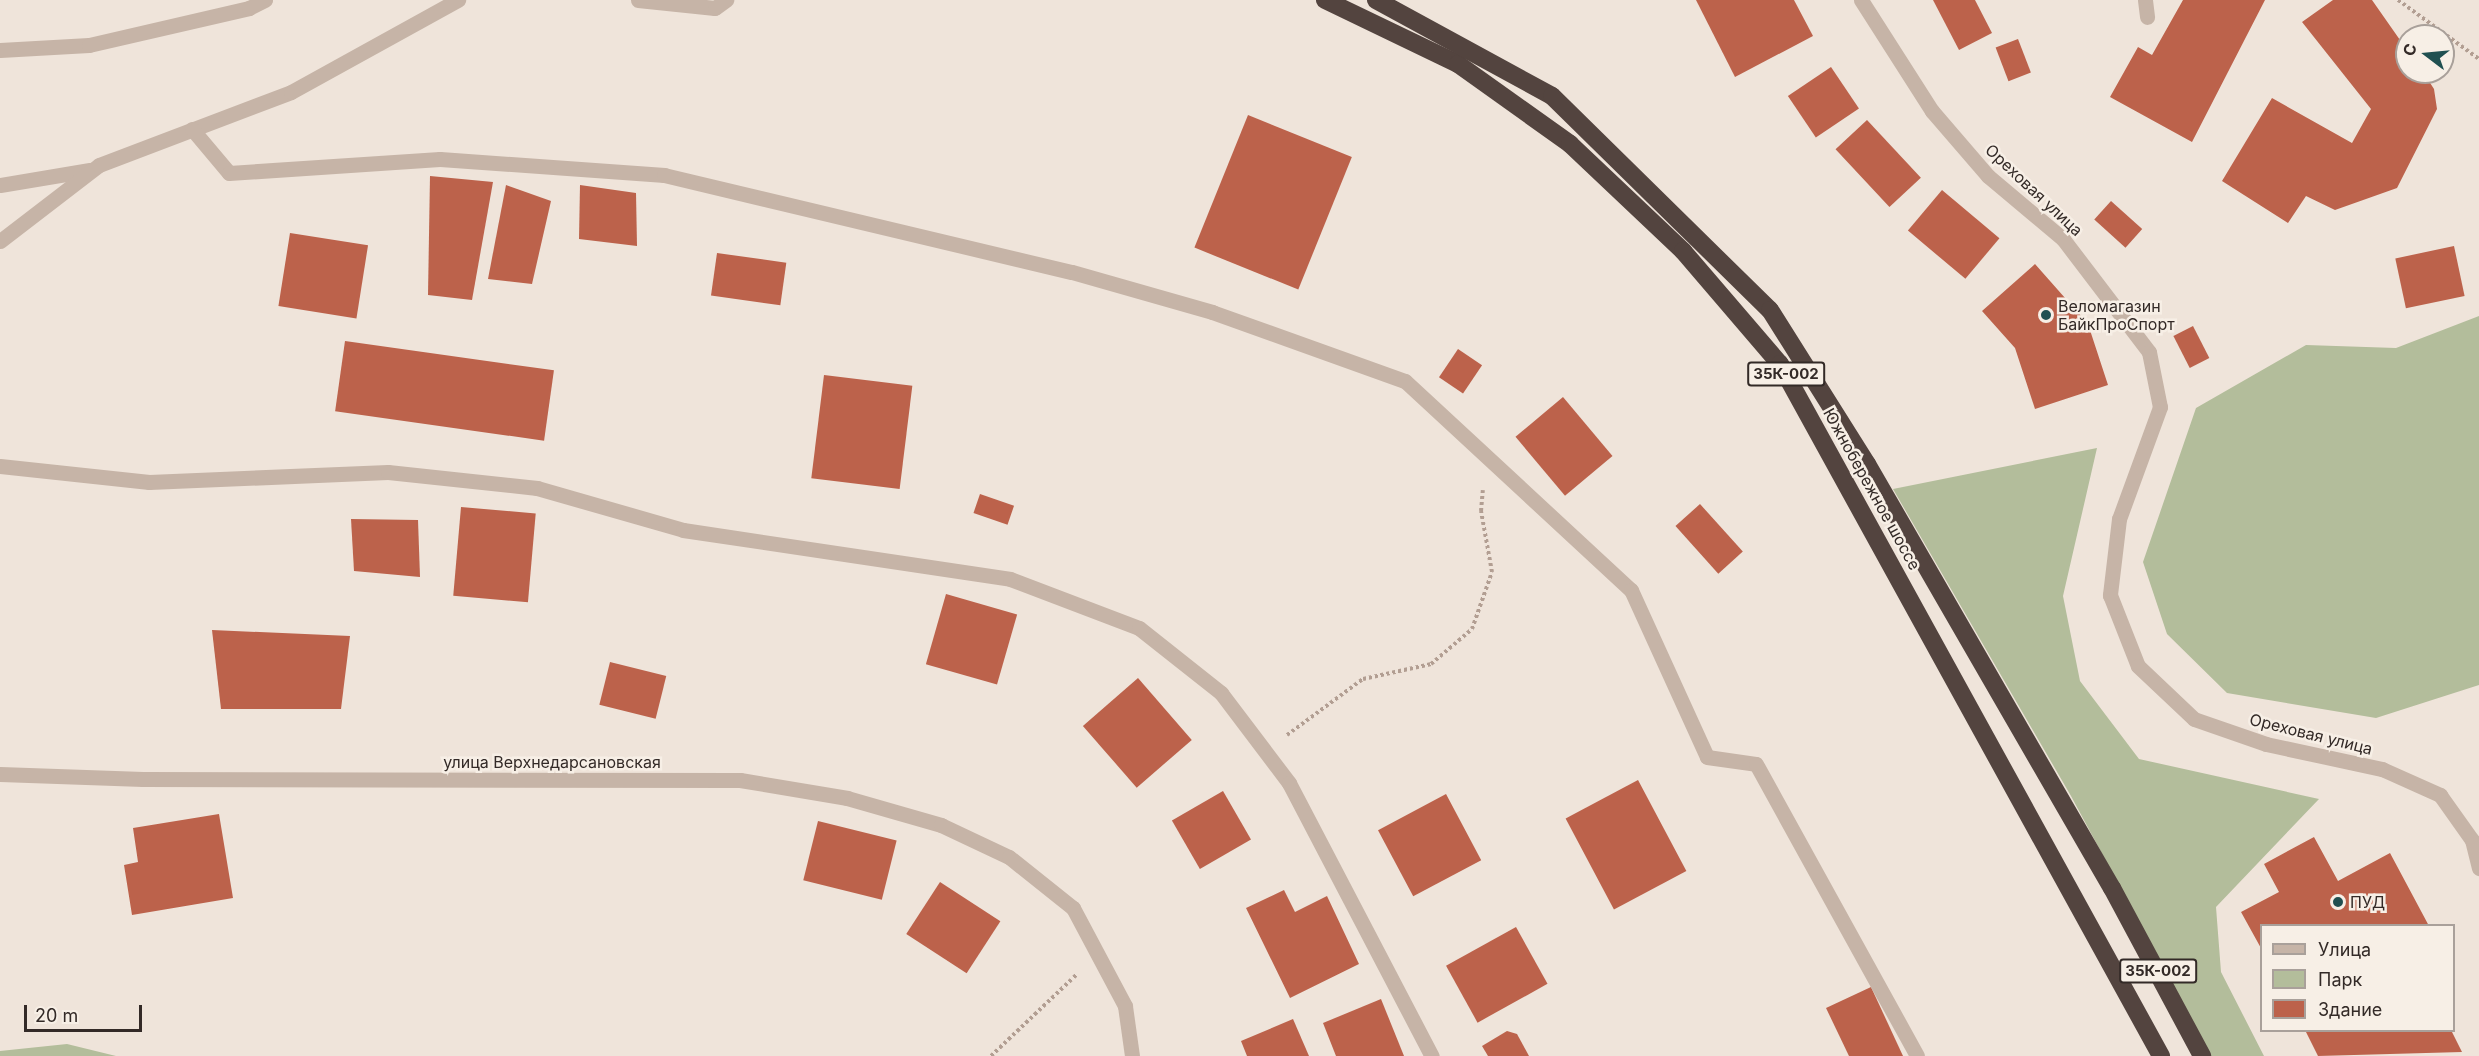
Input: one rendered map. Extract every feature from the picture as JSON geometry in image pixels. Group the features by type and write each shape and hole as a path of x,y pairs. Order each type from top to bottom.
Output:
{"highway":[{"name":"Южнобережное шоссе","path":"1325,0 1458,64 1570,144 1683,251 1780,364 2161,1056"},
{"name":"Южнобережное шоссе","path":"1376,0 1552,96 1770,310 1867,464 2112,888 2202,1056"}],"street":[{"path":"0,50 89,45 249,8 265,0"},
{"path":"0,185 93,169 291,92 458,0"},
{"path":"638,0 715,8 726,0"},
{"name":"Ореховая улица","path":"1861,0 1932,111 1988,176 2063,239 2149,352 2160,407 2119,519 2110,596 2138,666 2194,719 2266,744 2382,769 2440,795 2472,840 2479,868"},
{"path":"2145,0 2147,17"},
{"path":"192,129 229,172 440,159 664,175 1072,272 1212,312 1405,381 1486,459 1631,590 1707,757 1756,764 1917,1056"},
{"path":"0,241 93,169"},
{"path":"0,466 149,482 388,472 537,488 683,530 1010,579 1139,628 1221,693 1288,783 1432,1056"},
{"name":"улица Верхнедарсановская","path":"0,774 143,779 741,780 848,798 941,825 1009,857 1073,908 1099,957"},
{"path":"1099,957 1125,1006 1132,1056"}],"path":[{"path":"2398,0 2479,59"},
{"path":"1265,752 1363,679 1431,664 1472,629 1492,573 1481,511 1486,459"},
{"path":"991,1056 1099,957"}],"green space":[{"path":"2479,316 2479,685 2376,718 2227,693 2167,634 2143,562 2196,408 2306,345 2396,348"},
{"path":"2097,448 2063,596 2080,681 2139,759 2319,799 2216,907 2221,972 2264,1056 2211,1056 2071,796 1893,489"},
{"path":"67,1044 116,1056 0,1056 0,1051"}],"building":[{"path":"1696,0 1794,0 1813,36 1735,77"},
{"path":"1933,0 1975,0 1992,33 1959,50"},
{"path":"2183,0 2265,0 2192,142 2110,97 2138,47 2152,55"},
{"path":"2333,0 2372,0 2395,33 2395,84 2431,84 2434,89 2437,109 2397,188 2335,210 2306,196 2288,223 2222,181 2272,98 2352,143 2371,109 2302,22"},
{"path":"2018,39 2031,73 2008,81 1996,48"},
{"path":"1831,67 1859,108 1816,138 1788,96"},
{"path":"1248,115 1352,157 1298,290 1194,248"},
{"path":"1867,120 1921,178 1889,207 1836,149"},
{"path":"430,176 493,182 472,300 428,295"},
{"path":"506,185 551,201 532,284 488,279"},
{"path":"580,185 636,193 637,246 579,239"},
{"path":"1942,190 1999,238 1965,279 1908,231"},
{"path":"2111,201 2142,229 2125,248 2094,220"},
{"path":"290,233 368,245 356,318 278,306"},
{"path":"2454,246 2465,296 2406,308 2395,258"},
{"path":"717,253 786,263 780,305 711,296"},
{"path":"2035,264 2088,324 2108,385 2035,409 2015,348 1982,311"},
{"path":"2193,326 2209,358 2190,368 2173,336"},
{"path":"345,341 554,370 544,441 335,411"},
{"path":"1458,349 1482,365 1463,393 1439,377"},
{"path":"824,375 912,386 900,489 811,478"},
{"path":"1563,397 1612,456 1565,496 1516,437"},
{"path":"980,494 1014,506 1008,525 973,513"},
{"path":"1700,504 1743,552 1718,574 1675,526"},
{"path":"461,507 536,514 528,602 453,596"},
{"path":"351,519 418,520 420,577 354,571"},
{"path":"946,594 1017,614 997,685 926,664"},
{"path":"212,630 350,636 341,709 221,709"},
{"path":"610,662 666,676 656,719 599,705"},
{"path":"1138,678 1192,740 1137,788 1083,726"},
{"path":"1638,780 1686,871 1614,909 1566,818"},
{"path":"1223,791 1251,839 1200,869 1172,820"},
{"path":"1446,794 1481,860 1413,896 1378,830"},
{"path":"219,814 233,898 132,915 124,865 138,862 133,828"},
{"path":"818,821 897,841 882,900 803,880"},
{"name":"ПУД","path":"2314,837 2338,881 2390,853 2428,924 2260,924 2260,946 2241,912 2279,892 2264,864"},
{"path":"940,882 1000,921 967,973 906,934"},
{"path":"1284,890 1295,912 1327,896 1359,964 1290,998 1246,908"},
{"path":"1516,927 1548,984 1478,1023 1446,966"},
{"path":"1871,987 1903,1056 1849,1056 1826,1008"},
{"path":"1381,999 1404,1056 1336,1056 1323,1023"},
{"path":"1293,1019 1309,1056 1247,1056 1241,1041"},
{"path":"1507,1031 1517,1034 1529,1056 1488,1056 1482,1046"},
{"path":"2306,1032 2452,1032 2462,1052 2318,1056"}],"place":[{"name":"Веломагазин БайкПроСпорт","path":"2046,315"},
{"name":"ПУД","path":"2338,902"}]}
